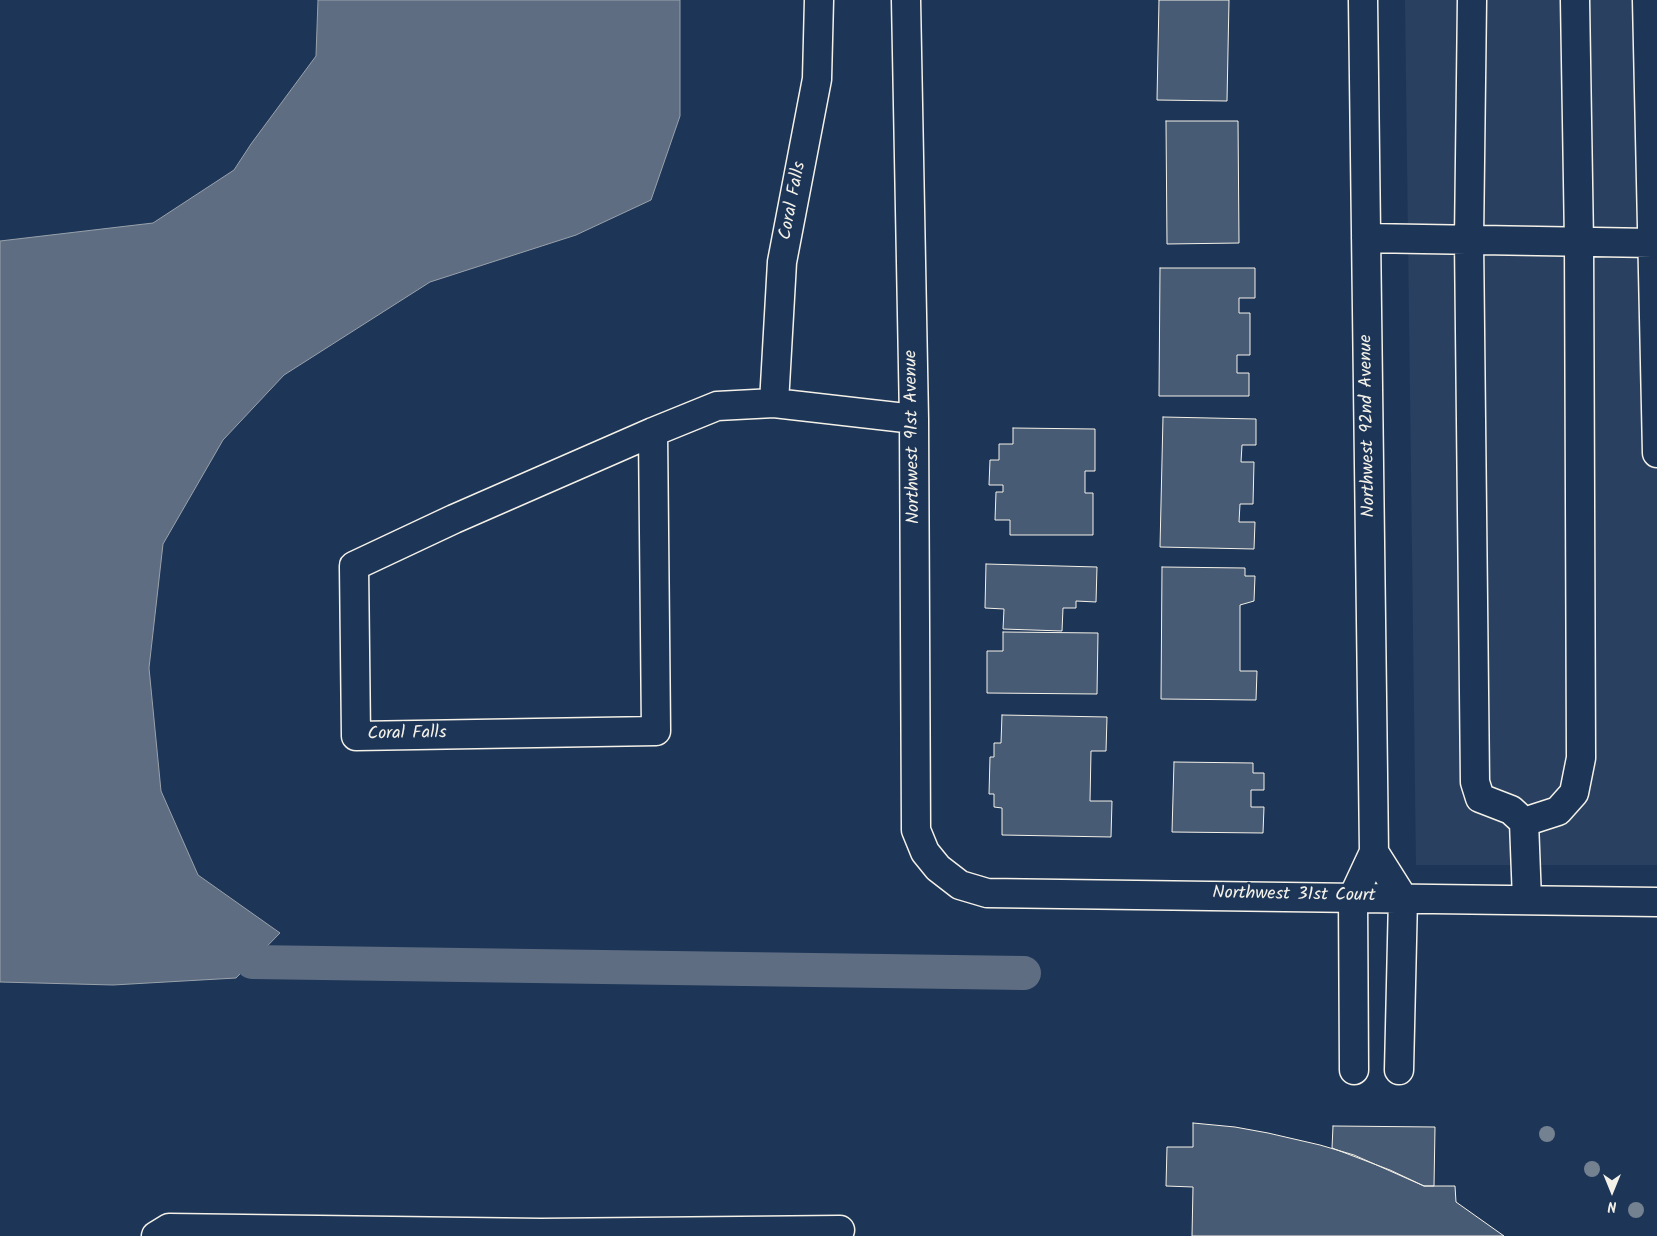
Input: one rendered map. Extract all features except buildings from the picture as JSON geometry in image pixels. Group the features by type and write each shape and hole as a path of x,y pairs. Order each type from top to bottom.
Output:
{"street":[{"name":"Coral Falls","path":"774,403 782,262 817,79 819,0"},
{"name":"Northwest 91st Avenue","path":"906,0 914,419 916,830 924,852 938,868"},
{"name":"Northwest 92nd Avenue","path":"1353,897 1374,852 1363,0"},
{"path":"1472,0 1469,240 1475,782 1480,798 1511,810 1524,822 1527,900"},
{"path":"1524,822 1558,811 1574,793 1581,758 1579,242 1575,0"},
{"path":"1647,0 1657,453"},
{"path":"1366,238 1652,243"},
{"name":"Coral Falls","path":"653,432 656,731 356,736 354,566 454,518 653,432 717,406 774,403 914,419"},
{"path":"1374,852 1403,898 1399,1070"},
{"name":"Northwest 31st Court","path":"938,868 960,885 987,893 1657,902"},
{"path":"1353,897 1354,1070"},
{"path":"156,1236 169,1228 541,1234 840,1230"}],"shaded area":[{"path":"318,0 680,0 680,116 651,200 576,235 430,282 284,375 223,440 163,544 149,668 161,791 198,875 280,933 236,978 113,985 0,982 0,241 153,223 234,170 316,56"},
{"path":"1405,0 1657,0 1657,865 1416,865"}],"waterway":[{"path":"252,962 1024,973"}]}
